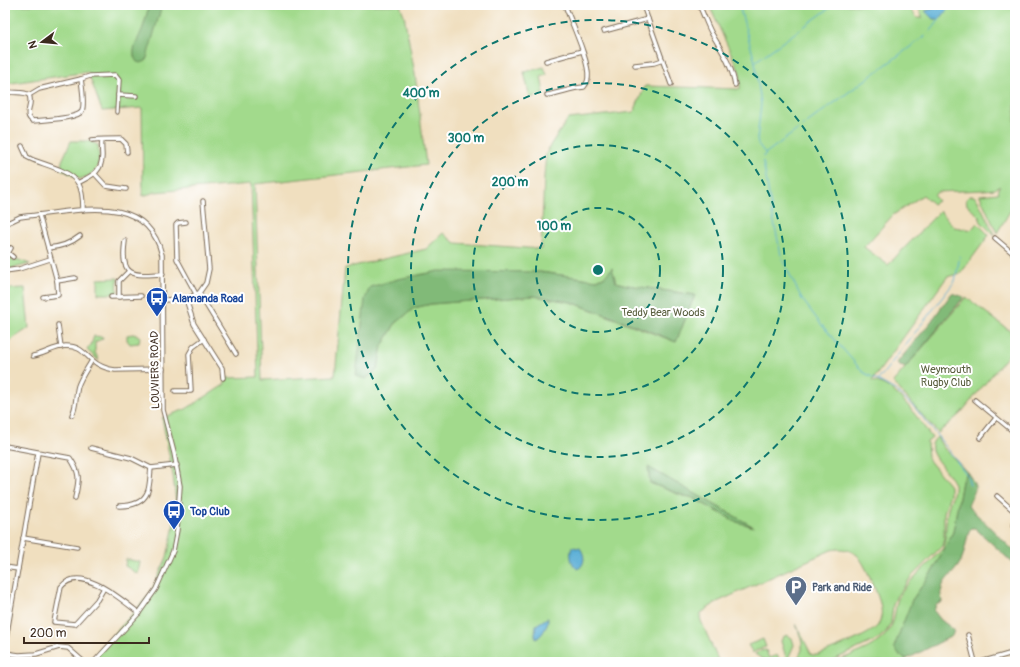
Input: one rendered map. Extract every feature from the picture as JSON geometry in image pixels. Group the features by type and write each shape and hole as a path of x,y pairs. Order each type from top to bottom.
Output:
{"street":[{"path":"547,95 572,88 584,87 588,81 588,72 582,50 565,5"},
{"path":"643,5 671,84"},
{"path":"699,5 733,74 735,85"},
{"path":"604,31 648,19"},
{"path":"546,61 582,50"},
{"path":"635,65 654,63 662,60"},
{"path":"29,95 38,89 90,76 115,76 119,80 117,112"},
{"path":"29,95 31,101 28,114 29,119 34,122 77,116 82,109 81,79"},
{"path":"5,91 26,93 29,95"},
{"path":"118,95 136,96"},
{"path":"92,140 123,140 126,144 127,152"},
{"path":"78,183 95,174 101,165 102,140"},
{"path":"22,146 27,157 65,173 75,179 78,183 83,210"},
{"path":"95,174 106,186 126,189"},
{"path":"163,300 186,299 197,293 206,283 209,269 203,201"},
{"name":"LOUVIERS ROAD","path":"5,224 20,217 83,210 109,209 121,211 140,220 152,231 160,247 163,260 163,410 177,465 180,486 178,530 173,551 156,589 139,613 94,662"},
{"path":"39,215 57,281 58,295 43,296"},
{"path":"186,222 178,223 176,225 176,259 236,354"},
{"path":"48,248 65,245 74,241 80,236"},
{"path":"995,238 1015,254"},
{"path":"125,241 125,263 129,271 138,275 163,274"},
{"path":"11,248 6,253 13,257"},
{"path":"5,271 19,269 50,259"},
{"path":"119,297 119,281 129,271"},
{"path":"57,281 75,278"},
{"path":"111,297 141,296"},
{"path":"186,299 194,324 222,368 223,378"},
{"path":"58,325 61,347"},
{"path":"175,391 191,391 189,354 193,347 204,339"},
{"path":"33,356 61,347 73,347 80,349 92,360 103,367 115,370 162,369"},
{"path":"72,415 76,408 78,387 81,377 92,360"},
{"path":"975,400 1015,432"},
{"path":"980,438 996,418"},
{"path":"5,446 70,458 76,468 79,478 75,498"},
{"path":"91,448 131,458 152,468 177,465"},
{"path":"5,644 38,453"},
{"path":"119,506 132,505 139,502 147,494 152,468"},
{"path":"997,496 1015,512"},
{"path":"23,538 77,547"},
{"path":"5,567 18,569"},
{"path":"104,588 97,600 75,624 54,622 59,591 64,584 74,579 88,580 104,588 139,613"},
{"path":"968,635 975,662"},
{"path":"5,653 19,655 36,654 60,647 68,648 84,662"},
{"path":"981,662 1009,654"}],"green space":[{"path":"5,5 400,5 404,15 415,74 426,165 255,184 262,380 335,376 345,268 426,249 443,233 455,243 541,249 546,154 568,119 634,112 645,86 740,89 740,73 709,5 907,5 917,18 923,18 917,5 945,5 932,8 939,19 951,5 1015,5 1015,203 997,233 980,195 998,193 1000,186 995,189 937,192 934,196 938,201 933,204 923,195 893,215 864,247 888,265 940,211 954,227 971,230 977,223 989,235 961,273 947,277 872,381 890,388 898,395 913,412 932,438 927,442 928,459 950,486 950,494 944,513 944,538 942,546 912,576 896,597 893,605 891,623 886,632 878,639 829,662 796,662 802,650 802,642 796,624 812,655 818,655 868,633 878,625 881,617 881,608 878,596 864,564 857,555 851,551 838,549 831,550 717,602 701,613 701,621 719,662 89,662 150,594 167,557 173,530 176,502 173,475 162,418 186,409 224,385 227,378 258,377 251,184 155,192 143,196 142,108 102,111 88,72 5,84","holes":["612,269 615,282 695,295 676,342 571,302 534,296 431,304 414,308 395,324 382,346 398,279 540,272 597,280 605,276","649,468 752,526 737,522 691,497 683,496 650,483"]},
{"path":"149,5 162,5 146,61 141,63 137,62 134,50 143,27"},
{"path":"544,67 547,75 541,77 544,93 530,98 524,72"},
{"path":"71,141 89,141 98,145 99,158 97,168 90,175 79,179 61,169 62,161"},
{"path":"969,196 974,196 977,199 994,235 981,222 979,216 967,205 966,199"},
{"path":"5,256 8,256 14,261 16,259 30,264 5,270"},
{"name":"Teddy Bear Woods","path":"612,268 616,282 695,295 676,342 571,302 534,296 431,304 414,308 395,324 382,346 378,369 366,379 356,376 365,299 370,287 398,279 439,271 540,272 597,280 605,276"},
{"path":"118,278 117,294 98,294 98,279"},
{"path":"25,288 29,328 8,342 5,346 5,289"},
{"path":"952,293 964,297 905,368 897,363 930,323"},
{"name":"Weymouth Rugby Club","path":"966,297 1015,335 1015,347 960,414 938,433 893,382"},
{"path":"133,334 140,336 139,343 130,344 127,340 127,335"},
{"path":"94,336 103,337 95,342 95,352 99,361 87,350 91,345"},
{"path":"937,437 943,447 967,472 962,481 953,532 934,569 912,600 899,655 907,659 903,662 834,662 868,648 883,637 893,622 901,593 943,548 947,514 954,491 954,484 933,453 932,445"},
{"path":"648,467 754,527 737,522 691,497 684,496 650,483"},
{"path":"967,472 975,486 968,506 1015,552 1015,565 975,528 971,528 961,561 944,583 941,594 942,602 936,605 934,611 941,620 954,630 952,636 907,659 899,655 894,647 912,600 934,569 953,532 962,481"},
{"path":"126,559 140,562 138,574 125,566"},
{"path":"787,635 792,638 794,645 787,661 781,641 783,637"},
{"path":"763,639 766,647 758,649 753,653 748,645"},
{"path":"766,650 769,658 777,655 780,662 762,659 755,654 759,651"}],"water":[{"path":"945,5 951,5 940,19 933,19 925,11"},
{"path":"572,547 580,548 583,554 584,559 582,565 578,569 571,560"},
{"path":"547,618 548,621 544,630 536,639 536,625"}],"waterway":[{"path":"739,5 755,62 761,104 757,140 758,144 765,153"},
{"path":"756,61 834,5"},
{"path":"930,32 940,19"},
{"path":"763,157 766,153 925,36"},
{"path":"763,161 782,259 802,299 820,323 863,372 895,390 915,408 967,475 970,485"},
{"path":"879,379 955,281 960,256"}],"place":[{"name":"Alamanda Road","path":"157,318"},
{"name":"Top Club","path":"174,530"},
{"name":"Park and Ride","path":"796,606"}]}
